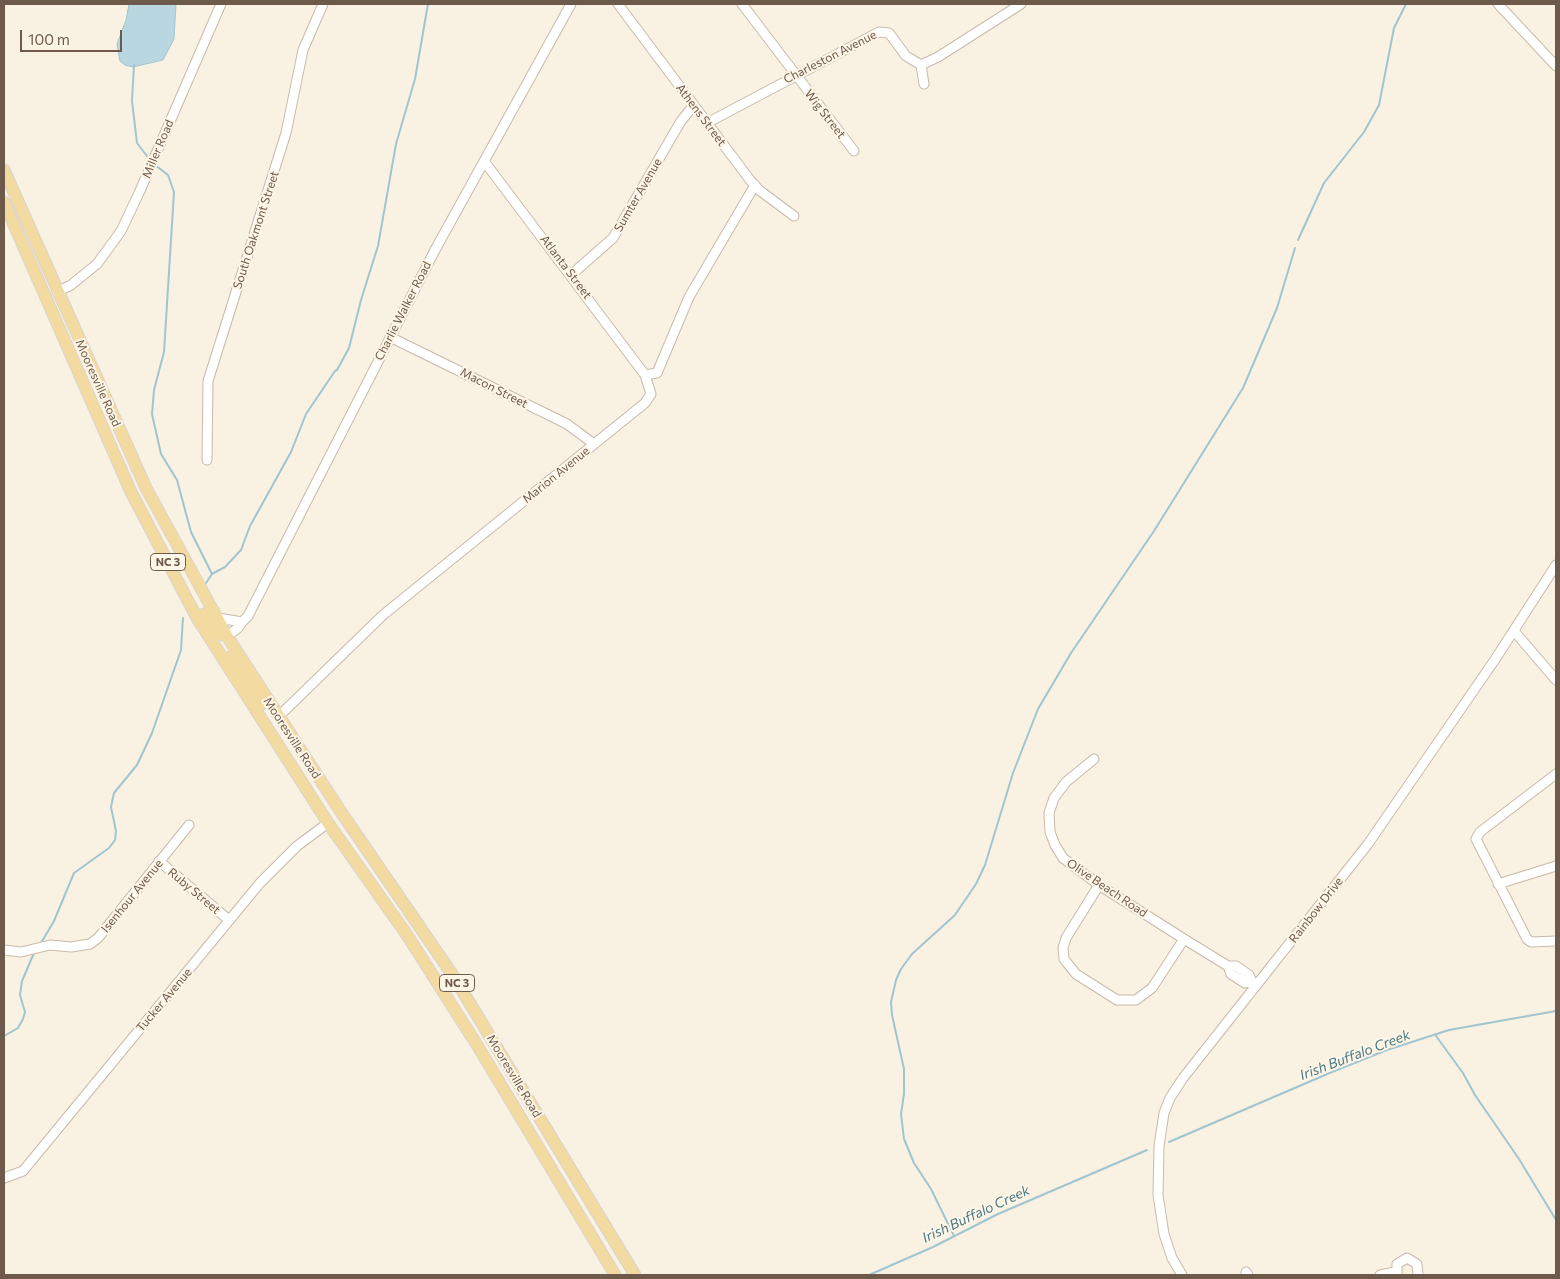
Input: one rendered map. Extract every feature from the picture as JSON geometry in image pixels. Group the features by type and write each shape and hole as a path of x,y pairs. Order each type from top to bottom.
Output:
{"main road":[{"name":"Mooresville Road","path":"4,170 146,488 227,636 288,732 436,949 635,1275"},
{"name":"Mooresville Road","path":"4,202 131,492 220,655 328,823 407,935 466,1028 615,1275"},
{"path":"20,240 31,251 50,289 57,292"},
{"path":"54,314 64,323 80,355 90,365"},
{"path":"166,558 175,563 211,627 218,633 227,636"},
{"path":"220,655 228,654 274,721 288,732"},
{"path":"466,1028 480,1020"}],"street":[{"name":"Miller Road","path":"57,292 75,282 98,264 124,224 220,4"},
{"name":"South Oakmont Street","path":"207,460 208,381 286,133 303,50 323,4"},
{"name":"Charlie Walker Road","path":"227,636 238,628 248,616 390,336 571,4"},
{"name":"Athens Street","path":"618,4 755,185 794,216"},
{"name":"Wig Street","path":"742,4 854,151"},
{"path":"924,84 921,65 938,57 1021,4"},
{"path":"1498,4 1556,66"},
{"name":"Charleston Avenue","path":"707,123 795,74 884,31 889,32 906,56 921,65"},
{"name":"Sumter Avenue","path":"572,275 613,238 682,121 694,105"},
{"name":"Atlanta Street","path":"484,161 572,275 645,375"},
{"path":"645,375 657,373 689,297 755,185"},
{"path":"49,273 62,282 75,282"},
{"name":"Macon Street","path":"390,336 567,424 594,444"},
{"name":"Marion Avenue","path":"278,717 383,616 649,399 652,394 645,375"},
{"name":"Rainbow Drive","path":"1182,1275 1172,1258 1164,1234 1158,1194 1159,1146 1164,1113 1183,1078 1254,983 1368,844 1514,631 1556,566"},
{"path":"218,618 242,622"},
{"path":"1514,631 1556,680"},
{"name":"Olive Beach Road","path":"1094,759 1066,782 1054,798 1049,813 1050,832 1059,852 1074,868 1099,885 1228,966 1231,974 1245,983 1254,983"},
{"path":"1556,774 1480,832 1476,839 1527,939 1531,942 1556,942"},
{"name":"Tucker Avenue","path":"4,1178 23,1171 260,883 298,846 328,823"},
{"name":"Isenhour Avenue","path":"4,950 21,952 50,945 71,947 90,944 98,938 189,824"},
{"name":"Ruby Street","path":"159,862 229,920"},
{"path":"1498,884 1556,866"},
{"path":"1099,885 1066,938 1063,948 1064,959 1076,974 1117,1000 1136,1000 1152,988 1184,939"},
{"path":"1380,1275 1396,1273 1397,1264 1407,1258 1417,1264 1418,1275"}],"water":[{"path":"129,4 176,4 174,39 163,60 133,67 125,65 120,61 117,44 126,20"}],"waterway":[{"path":"206,583 212,574 225,567 241,550 250,526 291,452 306,414 337,370 349,348 361,300 378,246 396,144 415,79 428,4"},
{"path":"1298,240 1324,183 1364,132 1379,105 1394,28 1406,4"},
{"path":"134,65 132,101 137,143 150,160"},
{"path":"155,165 168,175 174,192 164,352 154,390 152,414 161,454 177,480 191,532 212,574"},
{"path":"954,1236 931,1189 914,1163 904,1139 901,1114 904,1094 904,1069 891,1002 896,980 901,969 912,954 955,915 976,884 985,865 1013,773 1038,709 1071,653 1154,531 1243,388 1277,308 1295,248"},
{"path":"41,943 54,921 74,873 109,848 115,840 116,831 111,807 114,793 137,765 152,733 181,650 183,618"},
{"path":"4,1036 18,1028 23,1019 25,1012 20,995 22,981 34,953"},
{"name":"Irish Buffalo Creek","path":"1169,1142 1387,1050 1449,1030 1556,1011"},
{"path":"1436,1036 1463,1073 1475,1095 1519,1159 1556,1220"},
{"name":"Irish Buffalo Creek","path":"869,1275 933,1247 998,1214 1147,1150"}]}
